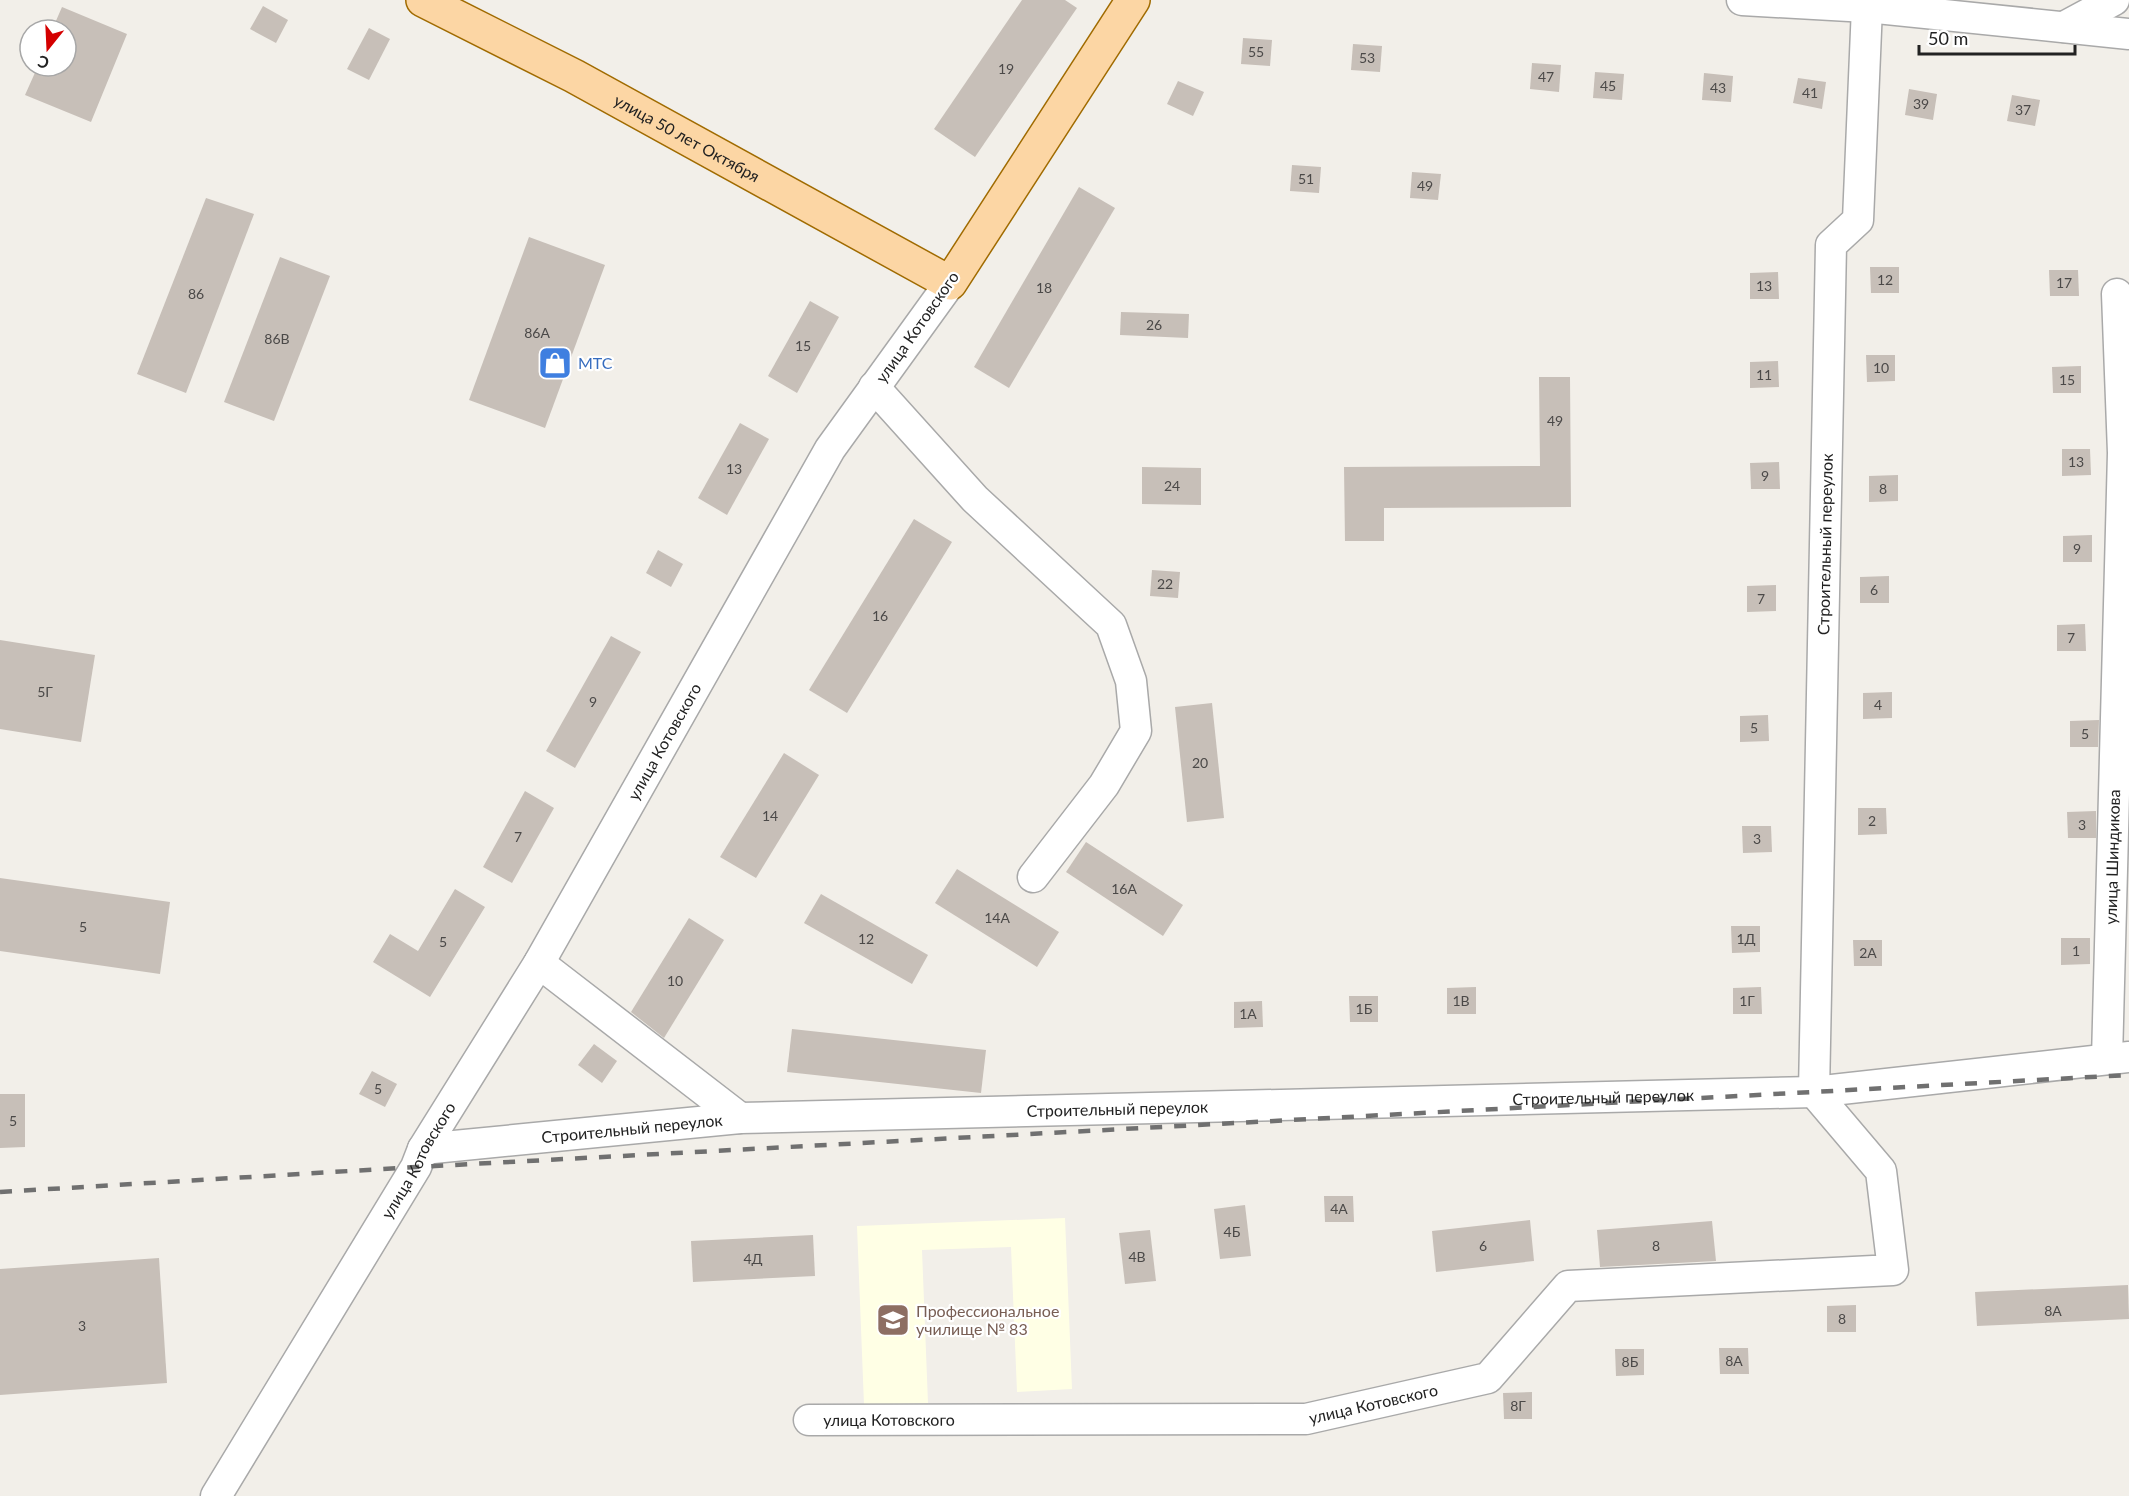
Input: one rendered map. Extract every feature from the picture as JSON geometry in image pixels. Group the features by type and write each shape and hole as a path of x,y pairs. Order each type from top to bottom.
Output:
{"main road":[{"name":"улица 50 лет Октября","path":"423,0 574,76 950,283"},
{"name":"улица Котовского","path":"950,283 1133,0"}],"street":[{"path":"1742,0 1867,7 2129,34"},
{"path":"2064,27 2114,0"},
{"name":"Строительный переулок","path":"1814,1092 1831,245 1857,220 1867,7"},
{"name":"улица Котовского","path":"216,1496 416,1167 423,1149 539,963 830,449 950,283"},
{"name":"улица Шиндикова","path":"2117,294 2126,453 2118,1058"},
{"path":"874,387 975,499 1111,625 1131,681 1136,731 1104,785 1033,877"},
{"path":"539,963 740,1118"},
{"name":"Строительный переулок","path":"423,1149 740,1118 1814,1092 2118,1058"},
{"name":"улица Котовского","path":"809,1420 1306,1419 1488,1378 1569,1286 1893,1270 1881,1172 1814,1092"}],"shaded area":[{"name":"Профессиональное училище № 83","path":"1065,1218 1072,1389 1017,1392 1011,1247 922,1250 928,1403 864,1405 857,1226"}],"building":[{"path":"1022,0 1065,0 1077,8 975,157 934,129"},
{"path":"263,6 288,20 276,43 250,29"},
{"path":"62,7 127,34 91,122 25,95 33,78 78,78 78,18 57,18"},
{"path":"369,28 390,39 369,80 347,69"},
{"path":"1243,38 1272,40 1270,66 1241,64"},
{"path":"1353,44 1382,46 1380,72 1351,70"},
{"path":"1532,63 1561,65 1559,92 1530,89"},
{"path":"1595,72 1624,74 1622,100 1593,98"},
{"path":"1704,73 1733,76 1731,102 1702,100"},
{"path":"1798,78 1826,82 1822,109 1793,103"},
{"path":"1178,81 1204,92 1193,116 1167,104"},
{"path":"1909,89 1937,94 1933,120 1905,115"},
{"path":"2012,95 2040,100 2035,126 2007,121"},
{"path":"1292,165 1321,167 1319,193 1290,191"},
{"path":"1412,172 1441,174 1438,200 1410,198"},
{"path":"1079,187 1115,208 1009,388 974,367"},
{"path":"206,198 254,214 186,393 137,374"},
{"path":"529,237 605,265 545,428 469,400"},
{"path":"280,257 330,276 274,421 224,402"},
{"path":"1870,267 1899,267 1899,293 1871,293"},
{"path":"2049,270 2078,270 2079,296 2050,296"},
{"path":"1778,272 1779,299 1750,299 1750,273"},
{"path":"810,301 839,317 797,393 768,376"},
{"path":"1121,312 1189,314 1188,338 1120,335"},
{"path":"1866,355 1895,355 1895,381 1867,382"},
{"path":"1778,361 1779,387 1750,388 1750,362"},
{"path":"2081,366 2081,393 2053,393 2052,367"},
{"path":"1539,377 1570,377 1571,507 1384,508 1384,541 1345,541 1344,467 1540,466"},
{"path":"740,423 769,439 727,515 698,498"},
{"path":"2062,449 2090,449 2091,475 2062,476"},
{"path":"1779,462 1780,489 1751,489 1750,463"},
{"path":"1142,467 1201,468 1201,505 1142,504"},
{"path":"1898,475 1898,501 1869,502 1869,476"},
{"path":"914,519 952,542 847,713 809,690"},
{"path":"2092,535 2092,562 2063,562 2063,536"},
{"path":"658,550 683,564 671,587 646,573"},
{"path":"1152,570 1180,572 1178,598 1150,596"},
{"path":"1889,576 1889,603 1860,603 1860,577"},
{"path":"1776,585 1776,611 1747,612 1747,586"},
{"path":"2085,624 2086,651 2057,651 2057,625"},
{"path":"611,636 641,652 575,768 546,751"},
{"path":"0,640 95,655 81,742 0,729"},
{"path":"1892,692 1892,718 1863,719 1863,693"},
{"path":"1212,703 1224,818 1187,822 1175,707"},
{"path":"1768,715 1769,741 1740,742 1740,716"},
{"path":"2099,720 2098,747 2070,747 2070,721"},
{"path":"784,753 819,775 756,878 720,857"},
{"path":"525,791 554,808 512,883 483,867"},
{"path":"1858,808 1886,808 1887,834 1858,835"},
{"path":"2096,811 2096,838 2068,838 2067,812"},
{"path":"1742,826 1771,826 1772,852 1743,853"},
{"path":"1086,842 1183,905 1163,936 1066,872"},
{"path":"957,869 1059,932 1037,967 935,903"},
{"path":"0,878 170,902 160,974 0,951"},
{"path":"455,889 485,907 430,997 373,962 390,934 418,951"},
{"path":"821,894 928,955 912,984 804,923"},
{"path":"689,918 724,940 664,1038 631,1012"},
{"path":"1731,926 1760,926 1760,952 1732,953"},
{"path":"2061,938 2090,938 2090,964 2061,965"},
{"path":"1853,940 1882,940 1882,966 1854,966"},
{"path":"1476,987 1476,1014 1447,1014 1447,988"},
{"path":"1761,987 1762,1014 1733,1014 1733,988"},
{"path":"1349,996 1378,996 1378,1022 1350,1022"},
{"path":"1262,1001 1263,1027 1234,1028 1234,1002"},
{"path":"792,1029 986,1050 981,1093 787,1072"},
{"path":"594,1044 617,1061 602,1083 578,1065"},
{"path":"372,1071 397,1084 385,1107 359,1094"},
{"path":"0,1094 25,1094 25,1147 0,1148"},
{"path":"1324,1196 1353,1196 1354,1222 1325,1222"},
{"path":"1245,1205 1251,1256 1220,1259 1214,1209"},
{"path":"1530,1220 1534,1261 1436,1272 1432,1231"},
{"path":"1712,1221 1716,1261 1600,1267 1597,1230"},
{"path":"1150,1230 1156,1281 1125,1284 1119,1233"},
{"path":"813,1235 815,1276 693,1282 691,1241"},
{"path":"159,1258 167,1383 0,1395 0,1269"},
{"path":"2128,1285 2129,1319 1977,1326 1975,1292"},
{"path":"1856,1305 1856,1332 1827,1332 1827,1306"},
{"path":"1719,1348 1748,1348 1749,1374 1720,1374"},
{"path":"1615,1349 1644,1349 1644,1375 1616,1376"},
{"path":"1532,1392 1532,1419 1504,1419 1503,1393"}],"railway":[{"path":"0,1192 416,1167 2129,1075"}],"place":[{"name":"МТС","path":"555,363"},
{"name":"Профессиональное училище № 83","path":"893,1320"}]}
